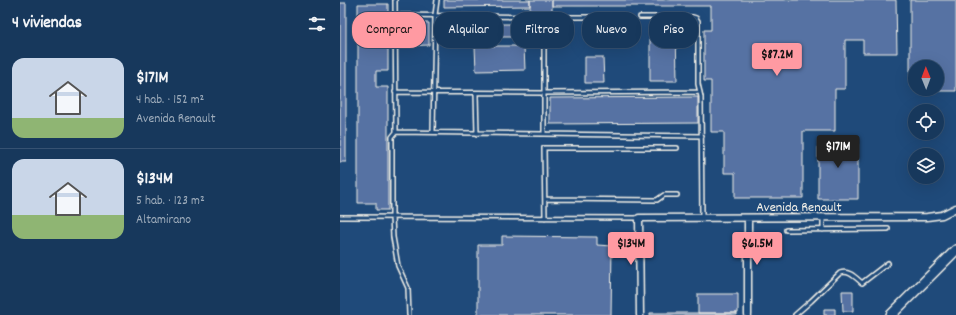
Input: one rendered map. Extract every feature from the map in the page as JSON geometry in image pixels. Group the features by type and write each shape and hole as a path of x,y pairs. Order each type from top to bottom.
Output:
{"street":[{"name":"Avenida Renault","path":"639,218 936,217 956,208"},
{"path":"639,218 640,315"},
{"path":"748,218 748,315"},
{"path":"891,315 956,252"}],"lane":[{"path":"395,0 395,12"},
{"path":"435,12 437,0"},
{"path":"641,17 692,17 696,18 698,21 698,84 701,97 702,136 702,218"},
{"path":"395,48 396,132 392,137 393,237 398,266 408,288 409,315"},
{"path":"433,132 435,48"},
{"path":"544,48 544,134"},
{"path":"395,92 700,92"},
{"path":"476,93 477,134"},
{"path":"396,132 702,136"},
{"path":"545,218 544,148 677,148"},
{"path":"545,199 657,200 664,194 677,195"},
{"path":"340,217 639,218"},
{"path":"823,218 823,230"},
{"path":"786,230 888,229"},
{"path":"795,315 811,302 840,273 850,273 862,283 888,262"}],"building":[{"path":"444,0 530,0 530,6 444,7"},
{"path":"530,0 552,0 552,11 530,11"},
{"path":"552,0 896,0 897,53 863,53 863,40 845,40 845,89 835,89 835,131 803,131 803,198 735,198 735,173 724,173 724,132 711,132 711,81 704,81 704,30 711,30 711,6 552,6"},
{"path":"910,0 956,0 956,91 944,91 944,60 910,60"},
{"path":"340,3 346,3 346,162 340,162"},
{"path":"358,4 388,4 388,12 358,12"},
{"path":"426,23 429,23 429,45 426,45"},
{"path":"503,24 511,24 511,37 503,37"},
{"path":"503,46 511,46 511,48 524,48 525,70 476,71 475,48 503,48"},
{"path":"358,48 388,48 388,71 376,71 376,87 388,87 388,210 376,210 376,203 358,203"},
{"path":"650,48 676,48 677,81 650,81"},
{"path":"585,57 603,57 604,83 585,83"},
{"path":"698,97 698,123 550,124 550,98"},
{"path":"858,139 858,199 818,199 818,140"},
{"path":"502,236 597,237 597,245 612,246 611,315 478,315 478,245 502,245"},
{"path":"842,291 853,291 853,311 843,311"},
{"path":"698,294 738,294 738,313 698,313"},
{"path":"824,309 835,309 835,315 824,315"},
{"path":"650,313 737,313 737,315 650,315"}]}
